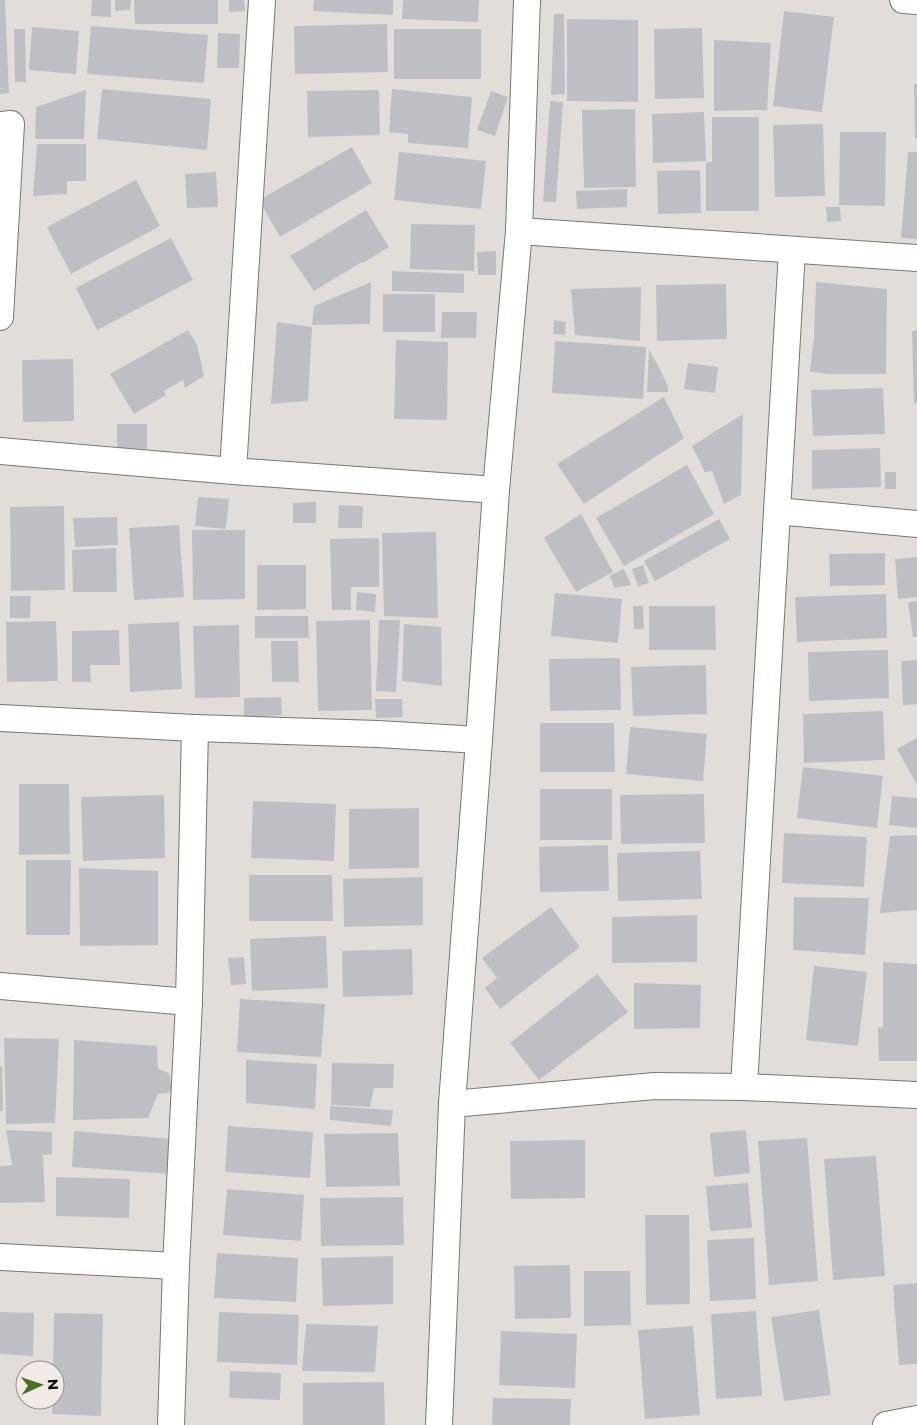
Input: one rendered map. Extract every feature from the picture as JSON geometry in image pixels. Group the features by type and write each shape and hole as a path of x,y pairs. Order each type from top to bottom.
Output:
{"street":[{"path":"233,471 262,0"},
{"path":"439,1425 452,1104 496,490 519,230 527,0"},
{"path":"903,0 917,1"},
{"path":"0,125 11,124 0,317"},
{"path":"519,230 917,258"},
{"path":"744,1087 792,250"},
{"path":"0,451 233,471 496,490"},
{"path":"776,511 917,524"},
{"path":"0,718 479,740"},
{"path":"171,1425 176,1266 189,1002 194,728"},
{"path":"0,986 189,1002"},
{"path":"452,1104 655,1086 744,1087 917,1095"},
{"path":"0,1257 176,1266"},
{"path":"886,1425 917,1419"}],"building":[{"path":"0,0 5,0 9,93 0,94"},
{"path":"92,0 111,0 111,17 91,16"},
{"path":"115,0 131,0 130,10 115,11"},
{"path":"134,0 218,0 218,24 135,24"},
{"path":"229,0 244,0 245,11 229,12"},
{"path":"314,0 393,0 393,15 313,11"},
{"path":"403,0 479,0 478,22 402,19"},
{"path":"784,11 834,17 822,112 773,106"},
{"path":"554,14 564,14 565,94 551,95"},
{"path":"567,19 638,20 638,102 567,101"},
{"path":"387,24 388,72 295,74 294,26"},
{"path":"91,26 208,35 204,83 87,74"},
{"path":"32,27 79,31 76,74 29,70"},
{"path":"702,28 704,98 655,99 654,29"},
{"path":"14,29 25,29 26,82 15,82"},
{"path":"394,29 481,29 481,79 394,79"},
{"path":"218,33 240,34 239,68 217,68"},
{"path":"714,40 771,43 767,110 714,111"},
{"path":"914,84 917,84 917,138 915,138"},
{"path":"102,89 211,99 207,150 97,139"},
{"path":"392,89 472,97 468,148 408,143 408,134 389,132"},
{"path":"86,90 84,139 35,139 36,107"},
{"path":"379,90 380,135 308,137 307,91"},
{"path":"491,91 508,97 495,136 477,130"},
{"path":"550,101 563,102 556,202 543,202"},
{"path":"635,109 636,187 584,188 582,110"},
{"path":"704,112 706,161 653,163 652,114"},
{"path":"712,117 759,117 759,211 706,211 706,162 712,162"},
{"path":"823,124 825,196 775,197 773,125"},
{"path":"840,132 886,132 885,206 839,205"},
{"path":"37,144 86,144 86,181 67,181 67,194 33,196"},
{"path":"352,147 372,183 280,237 259,200"},
{"path":"399,152 486,161 481,209 394,200"},
{"path":"908,152 917,152 917,239 901,238"},
{"path":"700,170 701,213 658,214 657,171"},
{"path":"216,172 218,207 187,208 185,174"},
{"path":"136,180 160,226 71,274 47,227"},
{"path":"627,189 627,207 577,209 576,191"},
{"path":"826,207 840,207 841,221 827,222"},
{"path":"366,210 389,247 314,291 290,256"},
{"path":"411,224 475,225 474,271 410,269"},
{"path":"171,238 193,280 97,330 76,288"},
{"path":"496,251 496,275 478,275 477,252"},
{"path":"392,271 464,274 464,293 392,291"},
{"path":"371,282 370,324 312,325 314,306"},
{"path":"816,282 887,289 886,374 810,372 814,336"},
{"path":"726,284 727,339 657,341 656,285"},
{"path":"641,287 640,341 575,335 571,289"},
{"path":"383,294 435,294 435,332 383,332"},
{"path":"442,312 477,312 476,338 441,338"},
{"path":"554,320 566,322 565,335 553,334"},
{"path":"277,322 312,327 308,401 271,404"},
{"path":"188,330 197,345 204,376 185,388 183,380 164,391 166,395 134,414 110,374"},
{"path":"917,330 917,403 914,403 912,331"},
{"path":"396,340 448,342 447,420 394,419"},
{"path":"555,341 646,347 643,399 552,393"},
{"path":"649,350 660,369 668,387 668,392 647,392"},
{"path":"73,359 74,421 23,422 22,360"},
{"path":"688,363 718,367 715,393 684,389"},
{"path":"883,388 885,434 813,436 811,390"},
{"path":"664,397 684,438 584,504 557,464"},
{"path":"743,414 741,495 724,504 712,471 705,472 692,446"},
{"path":"117,424 147,424 147,449 117,448"},
{"path":"880,448 881,487 812,489 812,450"},
{"path":"687,465 714,514 624,566 596,518"},
{"path":"885,472 896,472 896,489 885,489"},
{"path":"198,497 229,499 226,529 195,526"},
{"path":"316,502 316,523 293,523 293,503"},
{"path":"339,505 363,506 362,528 338,528"},
{"path":"64,506 65,590 11,591 10,507"},
{"path":"581,514 613,572 576,592 544,538"},
{"path":"117,517 118,545 75,547 73,518"},
{"path":"719,519 730,539 655,581 644,561"},
{"path":"179,525 184,597 134,600 129,528"},
{"path":"192,530 245,530 245,599 193,600"},
{"path":"436,532 438,618 384,616 382,533"},
{"path":"379,538 379,587 351,587 351,610 332,610 330,539"},
{"path":"116,548 117,592 73,592 72,550"},
{"path":"885,553 885,585 830,586 829,554"},
{"path":"917,557 917,597 898,599 895,559"},
{"path":"257,565 306,565 306,609 257,610"},
{"path":"643,565 649,583 638,586 632,569"},
{"path":"624,569 631,585 614,588 609,576"},
{"path":"357,592 376,594 375,612 356,610"},
{"path":"555,593 622,599 618,643 551,636"},
{"path":"886,594 887,638 797,642 795,597"},
{"path":"10,596 31,596 30,618 10,618"},
{"path":"917,601 917,637 913,637 908,602"},
{"path":"633,606 643,606 644,629 634,629"},
{"path":"649,606 715,606 716,650 649,650"},
{"path":"255,616 308,616 309,638 255,638"},
{"path":"370,620 372,710 318,711 316,621"},
{"path":"379,620 400,620 396,692 376,691"},
{"path":"56,621 58,681 7,682 6,622"},
{"path":"179,622 182,689 130,692 128,624"},
{"path":"404,624 441,627 442,686 402,681"},
{"path":"239,625 240,697 195,698 193,626"},
{"path":"119,630 120,665 90,665 91,682 72,682 72,631"},
{"path":"271,641 298,641 299,682 272,682"},
{"path":"888,650 889,698 809,701 808,652"},
{"path":"620,658 621,710 550,711 549,659"},
{"path":"917,660 917,704 903,705 901,661"},
{"path":"706,665 707,714 633,716 631,667"},
{"path":"281,697 282,715 244,717 244,698"},
{"path":"375,699 402,699 403,717 376,718"},
{"path":"883,711 885,760 804,763 803,714"},
{"path":"540,723 614,723 615,772 540,772"},
{"path":"630,727 707,734 703,781 626,774"},
{"path":"917,738 917,785 897,749"},
{"path":"803,767 883,776 877,828 797,818"},
{"path":"19,784 69,784 70,854 19,855"},
{"path":"540,789 612,789 612,840 540,840"},
{"path":"704,794 705,843 621,844 620,795"},
{"path":"164,795 165,858 83,861 81,797"},
{"path":"892,796 917,798 917,828 889,825"},
{"path":"253,801 336,804 334,861 251,858"},
{"path":"419,808 419,868 349,869 349,809"},
{"path":"784,833 867,837 864,887 782,883"},
{"path":"917,835 917,910 880,913 890,836"},
{"path":"608,845 609,891 540,892 539,847"},
{"path":"700,851 702,899 618,901 617,853"},
{"path":"26,860 71,860 70,935 26,935"},
{"path":"79,868 158,871 158,945 80,946"},
{"path":"249,875 332,875 333,921 249,921"},
{"path":"423,877 423,925 344,927 343,879"},
{"path":"794,897 869,898 865,955 793,950"},
{"path":"551,907 580,947 500,1009 485,988 497,978 482,958"},
{"path":"697,915 697,962 612,963 612,917"},
{"path":"326,936 328,988 252,991 250,939"},
{"path":"412,949 413,995 343,997 342,951"},
{"path":"244,957 246,984 231,985 228,958"},
{"path":"883,962 917,964 917,1061 879,1061 878,1027 883,1028"},
{"path":"814,966 867,972 858,1046 806,1040"},
{"path":"597,974 628,1012 539,1080 510,1043"},
{"path":"634,983 701,985 700,1028 634,1029"},
{"path":"240,999 325,1004 321,1057 237,1052"},
{"path":"4,1038 59,1039 55,1123 6,1124"},
{"path":"74,1040 157,1046 158,1069 169,1073 172,1092 158,1094 148,1118 73,1120"},
{"path":"246,1060 317,1064 315,1109 246,1103"},
{"path":"332,1063 394,1064 393,1088 374,1088 370,1107 331,1105"},
{"path":"0,1066 2,1066 3,1111 0,1111"},
{"path":"330,1106 393,1110 391,1126 330,1120"},
{"path":"228,1126 313,1132 310,1178 225,1172"},
{"path":"6,1130 52,1132 52,1154 43,1155 45,1202 0,1203 0,1166 12,1165"},
{"path":"746,1130 750,1173 714,1177 710,1133"},
{"path":"74,1131 173,1139 171,1174 72,1167"},
{"path":"398,1133 400,1186 326,1187 324,1134"},
{"path":"807,1138 818,1281 769,1285 758,1141"},
{"path":"585,1140 585,1198 511,1199 510,1141"},
{"path":"876,1156 885,1276 833,1280 824,1159"},
{"path":"56,1177 130,1179 129,1218 56,1216"},
{"path":"748,1183 752,1228 710,1231 706,1186"},
{"path":"227,1189 304,1195 301,1241 223,1235"},
{"path":"403,1197 404,1245 321,1246 320,1198"},
{"path":"645,1215 689,1215 690,1304 646,1305"},
{"path":"754,1238 756,1299 710,1301 707,1240"},
{"path":"217,1253 298,1258 296,1302 214,1298"},
{"path":"393,1256 393,1304 323,1306 321,1258"},
{"path":"570,1265 571,1318 515,1319 514,1266"},
{"path":"584,1271 630,1271 631,1325 584,1326"},
{"path":"917,1283 917,1364 899,1365 893,1285"},
{"path":"819,1310 831,1395 784,1401 771,1317"},
{"path":"756,1311 762,1396 716,1399 711,1314"},
{"path":"0,1312 34,1313 33,1356 0,1354"},
{"path":"219,1312 299,1315 297,1365 217,1362"},
{"path":"54,1313 103,1314 101,1416 52,1414 52,1410 65,1410 65,1360 53,1360"},
{"path":"306,1324 378,1326 375,1372 302,1371"},
{"path":"693,1326 700,1415 645,1419 638,1330"},
{"path":"501,1331 577,1334 575,1388 499,1385"},
{"path":"230,1371 281,1373 280,1400 229,1398"},
{"path":"384,1382 385,1425 303,1425 303,1383"},
{"path":"493,1398 571,1399 570,1425 492,1425"}]}
